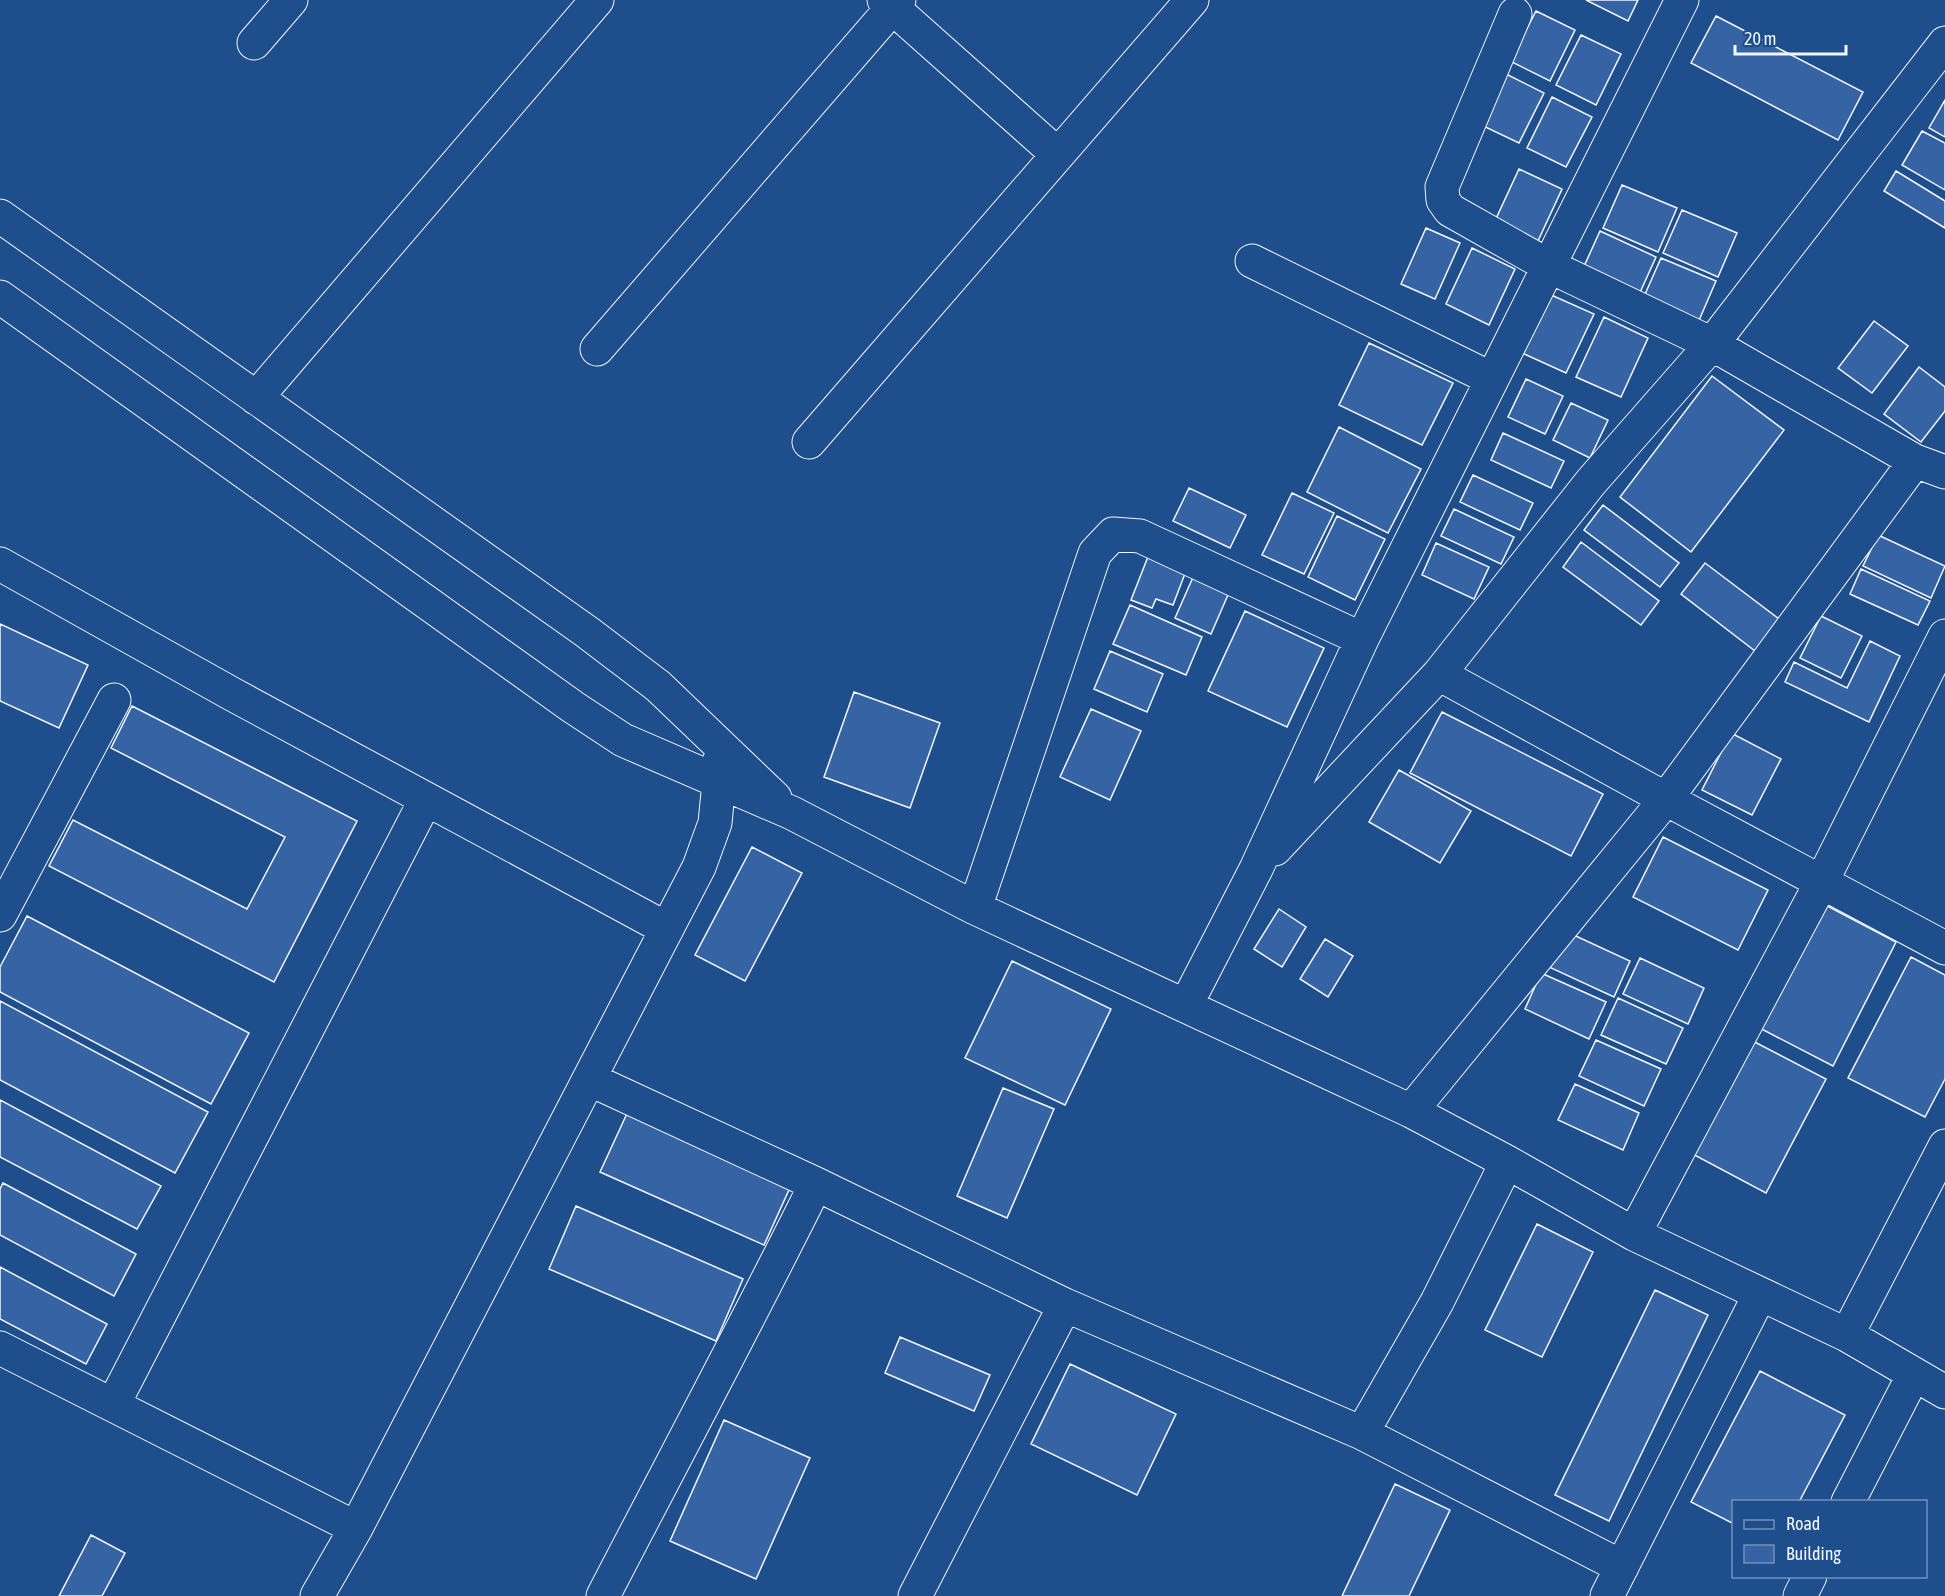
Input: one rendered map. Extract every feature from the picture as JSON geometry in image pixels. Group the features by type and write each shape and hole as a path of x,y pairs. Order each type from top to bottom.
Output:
{"street":[{"path":"254,43 291,0"},
{"path":"256,398 597,0"},
{"path":"809,442 1192,0"},
{"path":"1186,1005 1256,869 1362,639 1682,0"},
{"path":"597,349 892,3 1057,154"},
{"path":"1515,14 1442,187 1443,200 1450,210 1549,266 1712,344 1915,461 1945,472"},
{"path":"1256,869 1439,674 1591,482 1712,344 1945,44"},
{"path":"0,216 587,632 658,686 792,813"},
{"path":"1252,261 1492,379"},
{"path":"0,297 573,707 624,740 792,813 975,908 1411,1112 1507,1162 1634,1234 1847,1335 1945,1392"},
{"path":"1411,1112 1666,800 1915,461"},
{"path":"975,908 1095,553 1113,534 1140,536 1362,639"},
{"path":"0,564 232,694 667,929"},
{"path":"1634,1234 1821,883 1945,636"},
{"path":"1439,674 1666,800 1945,948"},
{"path":"0,915 114,700"},
{"path":"317,1596 356,1528 699,867 715,823 719,782 718,743"},
{"path":"113,1405 426,799"},
{"path":"589,1079 816,1184 1065,1305 1362,1433 1622,1567"},
{"path":"1847,1335 1945,1146"},
{"path":"1362,1433 1437,1302 1507,1162"},
{"path":"603,1596 816,1184"},
{"path":"1607,1596 1761,1294"},
{"path":"915,1596 1065,1305"},
{"path":"0,1348 356,1528"},
{"path":"1849,1500 1914,1374"},
{"path":"1800,1596 1809,1578"}],"building":[{"path":"1586,0 1638,0 1628,21"},
{"path":"1536,11 1575,30 1550,81 1510,61"},
{"path":"1716,16 1863,92 1838,140 1691,63"},
{"path":"1581,35 1621,54 1596,105 1556,85"},
{"path":"1504,73 1544,93 1519,143 1479,124"},
{"path":"1552,97 1592,117 1566,167 1527,148"},
{"path":"1945,100 1945,137 1929,128"},
{"path":"1922,131 1945,143 1945,190 1902,165"},
{"path":"1519,169 1562,189 1537,243 1494,223"},
{"path":"1896,171 1945,201 1945,228 1884,191"},
{"path":"1622,185 1677,208 1658,252 1603,228"},
{"path":"1682,210 1737,233 1718,277 1663,253"},
{"path":"1426,228 1460,243 1435,299 1401,284"},
{"path":"1600,231 1656,257 1637,299 1581,273"},
{"path":"1472,248 1515,269 1489,325 1446,304"},
{"path":"1661,258 1716,281 1697,325 1642,301"},
{"path":"1549,294 1594,314 1566,373 1522,353"},
{"path":"1604,317 1648,338 1621,397 1576,377"},
{"path":"1874,321 1908,346 1872,393 1838,368"},
{"path":"1369,343 1453,383 1422,445 1339,405"},
{"path":"1919,367 1945,387 1945,411 1921,442 1884,414"},
{"path":"1712,376 1784,430 1691,552 1620,497"},
{"path":"1526,379 1563,396 1545,434 1508,417"},
{"path":"1571,403 1608,420 1590,458 1553,440"},
{"path":"1339,427 1421,469 1388,533 1307,492"},
{"path":"1503,433 1564,461 1551,488 1491,460"},
{"path":"1473,475 1533,503 1520,530 1460,502"},
{"path":"1189,488 1246,515 1230,548 1173,521"},
{"path":"1292,493 1334,513 1304,574 1262,555"},
{"path":"1603,505 1679,563 1660,587 1584,530"},
{"path":"1454,509 1514,537 1501,564 1441,536"},
{"path":"1337,516 1385,539 1355,600 1308,577"},
{"path":"1878,535 1945,566 1931,598 1863,566"},
{"path":"1581,542 1659,601 1641,625 1563,567"},
{"path":"1436,543 1489,567 1474,599 1422,575"},
{"path":"1151,549 1189,563 1173,605 1156,599 1152,608 1131,600"},
{"path":"1705,563 1779,619 1755,651 1681,594"},
{"path":"1198,566 1234,581 1211,634 1175,618"},
{"path":"1861,569 1930,601 1918,625 1850,594"},
{"path":"1130,605 1202,637 1186,675 1113,644"},
{"path":"1245,611 1324,648 1287,727 1208,691"},
{"path":"1821,616 1862,636 1841,678 1800,658"},
{"path":"0,624 88,665 59,728 0,701"},
{"path":"1870,641 1900,656 1869,722 1785,682 1794,662 1847,688"},
{"path":"1110,651 1163,674 1147,712 1094,689"},
{"path":"854,692 940,723 910,808 824,777"},
{"path":"132,706 357,821 274,982 49,866 73,820 247,909 285,837 111,748"},
{"path":"1091,709 1141,731 1110,800 1060,777"},
{"path":"1442,712 1603,794 1571,856 1410,773"},
{"path":"1731,733 1781,759 1752,815 1702,790"},
{"path":"1399,770 1471,811 1440,863 1369,822"},
{"path":"1663,837 1768,890 1738,950 1633,897"},
{"path":"752,847 802,873 745,981 695,955"},
{"path":"1814,899 1896,942 1833,1066 1750,1023"},
{"path":"1279,909 1306,927 1282,967 1254,949"},
{"path":"27,916 249,1033 211,1104 0,992 0,967"},
{"path":"1565,931 1630,961 1614,997 1549,967"},
{"path":"1325,939 1353,956 1328,997 1300,979"},
{"path":"1911,957 1945,975 1945,1079 1925,1117 1848,1078"},
{"path":"1640,958 1704,988 1688,1024 1623,994"},
{"path":"1012,961 1111,1009 1065,1105 965,1058"},
{"path":"1541,973 1606,1002 1589,1039 1525,1009"},
{"path":"1618,998 1683,1028 1666,1064 1601,1035"},
{"path":"0,1001 208,1112 175,1173 0,1080"},
{"path":"1745,1037 1826,1079 1766,1193 1685,1150"},
{"path":"1596,1040 1661,1069 1644,1106 1579,1076"},
{"path":"1575,1084 1639,1113 1623,1150 1558,1120"},
{"path":"1003,1088 1054,1109 1007,1218 957,1196"},
{"path":"0,1100 161,1186 137,1229 0,1157"},
{"path":"630,1107 793,1181 764,1245 600,1172"},
{"path":"3,1183 136,1254 114,1296 0,1235 0,1189"},
{"path":"576,1206 743,1279 716,1341 549,1269"},
{"path":"1537,1224 1593,1252 1542,1357 1485,1330"},
{"path":"0,1267 107,1324 86,1364 0,1319"},
{"path":"1655,1290 1708,1315 1609,1521 1555,1495"},
{"path":"900,1337 990,1375 974,1411 885,1373"},
{"path":"1070,1364 1176,1414 1137,1495 1031,1444"},
{"path":"1760,1371 1845,1415 1800,1500 1732,1500 1732,1523 1691,1502"},
{"path":"724,1420 810,1458 756,1579 670,1541"},
{"path":"1395,1484 1450,1510 1409,1596 1342,1596"},
{"path":"91,1535 125,1553 102,1596 59,1596"}]}
